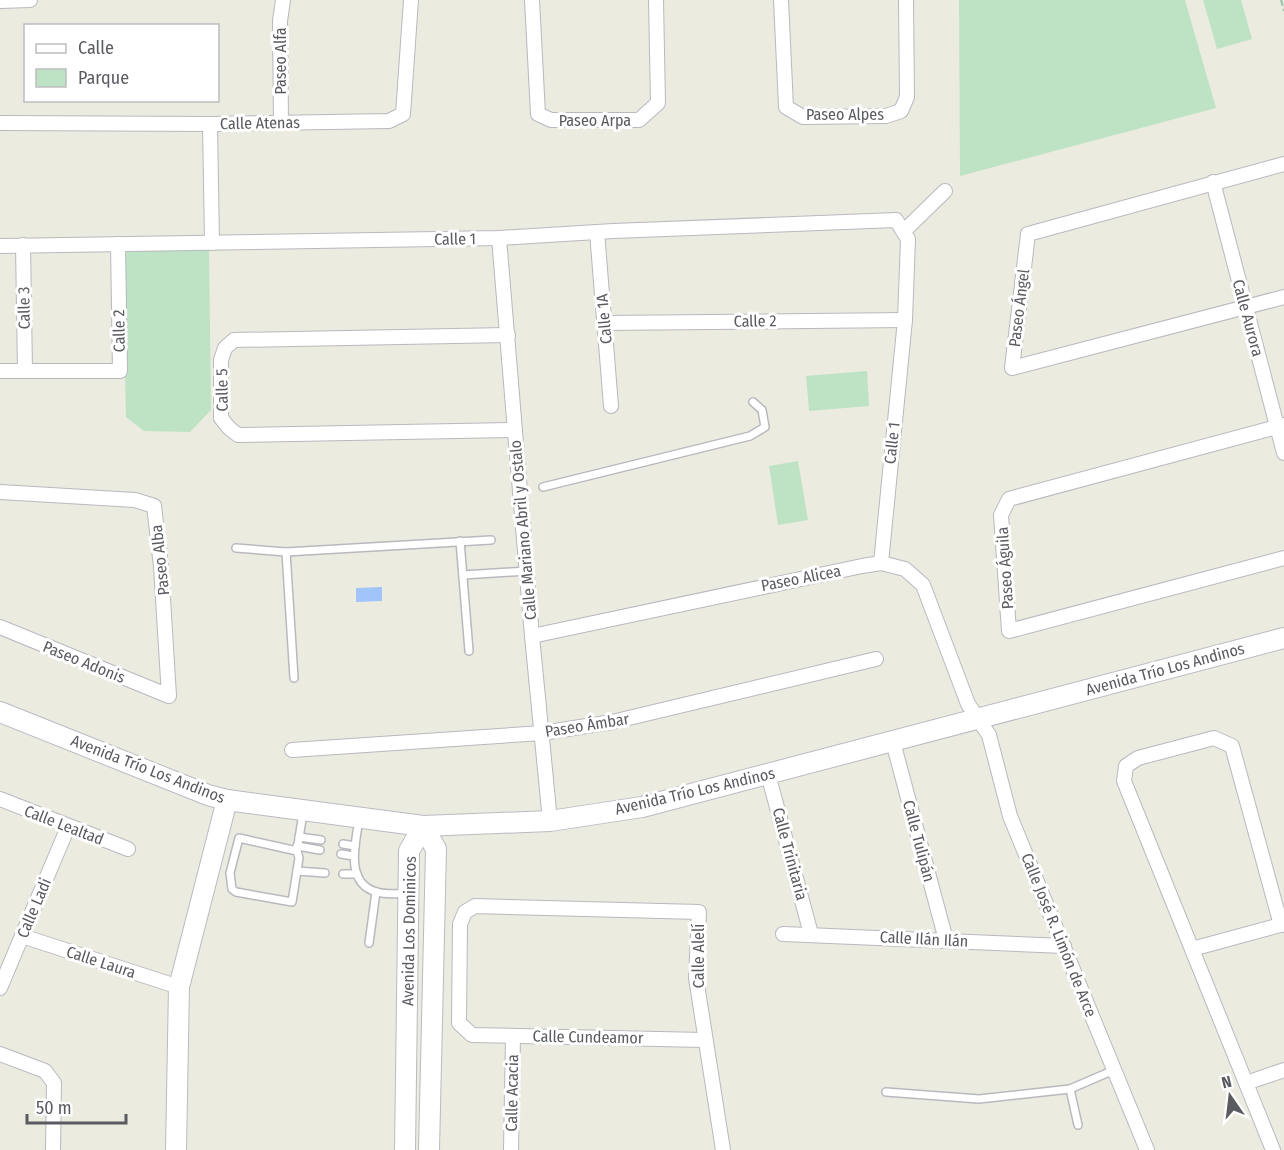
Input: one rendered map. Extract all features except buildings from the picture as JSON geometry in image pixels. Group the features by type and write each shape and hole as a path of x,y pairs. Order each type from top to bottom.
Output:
{"street":[{"path":"0,0 30,0"},
{"name":"Paseo Alfa","path":"281,123 280,21 283,0"},
{"name":"Calle Atenas","path":"0,123 210,124 389,121 403,114 411,0"},
{"name":"Paseo Arpa","path":"532,0 538,114 551,120 639,120 658,103 656,0"},
{"name":"Paseo Alpes","path":"781,0 786,107 803,117 886,116 901,111 907,97 906,0"},
{"path":"210,124 212,243"},
{"path":"1212,182 1284,164"},
{"name":"Paseo Ángel","path":"1212,182 1029,234 1012,368 1246,307"},
{"name":"Calle Aurora","path":"1212,182 1280,426 1284,453"},
{"path":"904,231 945,191"},
{"name":"Calle 1","path":"0,246 499,238 896,220 908,239 905,320 881,563"},
{"name":"Calle 1A","path":"597,232 611,406"},
{"name":"Calle Mariano Abril y Ostalo","path":"499,238 532,636 550,821"},
{"name":"Calle 2","path":"0,371 120,370 118,244"},
{"name":"Calle 3","path":"23,245 25,371"},
{"path":"1246,307 1284,297"},
{"name":"Calle 2","path":"604,323 905,320"},
{"name":"Calle 5","path":"508,335 234,340 225,348 221,360 221,418 238,435 515,430"},
{"name":"Paseo Águila","path":"1280,426 1009,499 1001,515 1009,631 1284,558"},
{"name":"Paseo Alba","path":"0,492 135,500 154,507 162,577 169,696"},
{"name":"Paseo Alicea","path":"532,636 773,583 881,563 905,569 923,585 968,704 978,718"},
{"name":"Paseo Adonis","path":"0,627 169,696"},
{"name":"Avenida Trío Los Andinos","path":"0,712 208,795 227,800 423,826 550,821 642,807 1284,638"},
{"name":"Paseo Ámbar","path":"292,750 542,732 612,722 876,660"},
{"name":"Calle José R. Limón de Arce","path":"978,718 989,735 1010,816 1147,1150"},
{"path":"1192,949 1283,925 1232,746 1214,738 1138,758 1126,766 1124,781 1246,1083 1274,1150"},
{"name":"Calle Tulipán","path":"893,742 946,940"},
{"name":"Calle Trinitaria","path":"768,774 811,934"},
{"name":"Calle Lealtad","path":"0,799 128,849"},
{"path":"176,1150 180,987 227,800"},
{"name":"Avenida Los Dominicos","path":"405,1150 409,851 423,826"},
{"name":"Avenida Los Dominicos","path":"423,826 436,849 429,1150"},
{"name":"Calle Ladi","path":"0,988 68,827"},
{"name":"Calle Alelí","path":"472,1035 459,1023 460,924 465,912 475,906 699,912 696,978 723,1150"},
{"name":"Calle Ilán Ilán","path":"783,934 1064,946"},
{"name":"Calle Laura","path":"22,936 180,987"},
{"name":"Calle Cundeamor","path":"472,1035 704,1040"},
{"name":"Calle Acacia","path":"511,1150 513,1036"},
{"path":"0,1054 45,1071 54,1083 53,1150"},
{"path":"1246,1083 1284,1070"}],"lane":[{"path":"543,487 750,436 765,427 762,410 753,402"},
{"path":"236,549 286,552 491,540"},
{"path":"460,541 469,651"},
{"path":"286,552 294,678"},
{"path":"463,575 527,571"},
{"path":"303,810 297,848 299,858 292,902 236,892 232,889 230,873 239,838 297,848 320,850"},
{"path":"359,818 354,865 363,884 376,892 409,894"},
{"path":"299,837 321,840"},
{"path":"343,844 355,846"},
{"path":"341,854 354,856"},
{"path":"297,871 325,873"},
{"path":"343,874 357,874"},
{"path":"369,943 376,892"},
{"path":"886,1092 979,1099 1070,1089 1114,1070"},
{"path":"1070,1089 1078,1125"}],"path":[{"path":"1281,0 1284,11"}],"green space":[{"path":"959,0 1185,0 1216,108 960,176"},
{"path":"1203,0 1241,0 1252,39 1217,49"},
{"path":"209,247 211,410 190,432 144,431 126,417 122,248"},
{"path":"867,371 869,406 809,411 806,376"},
{"path":"798,461 808,520 778,525 769,466"}],"water":[{"path":"382,587 382,601 356,602 356,588"}]}
